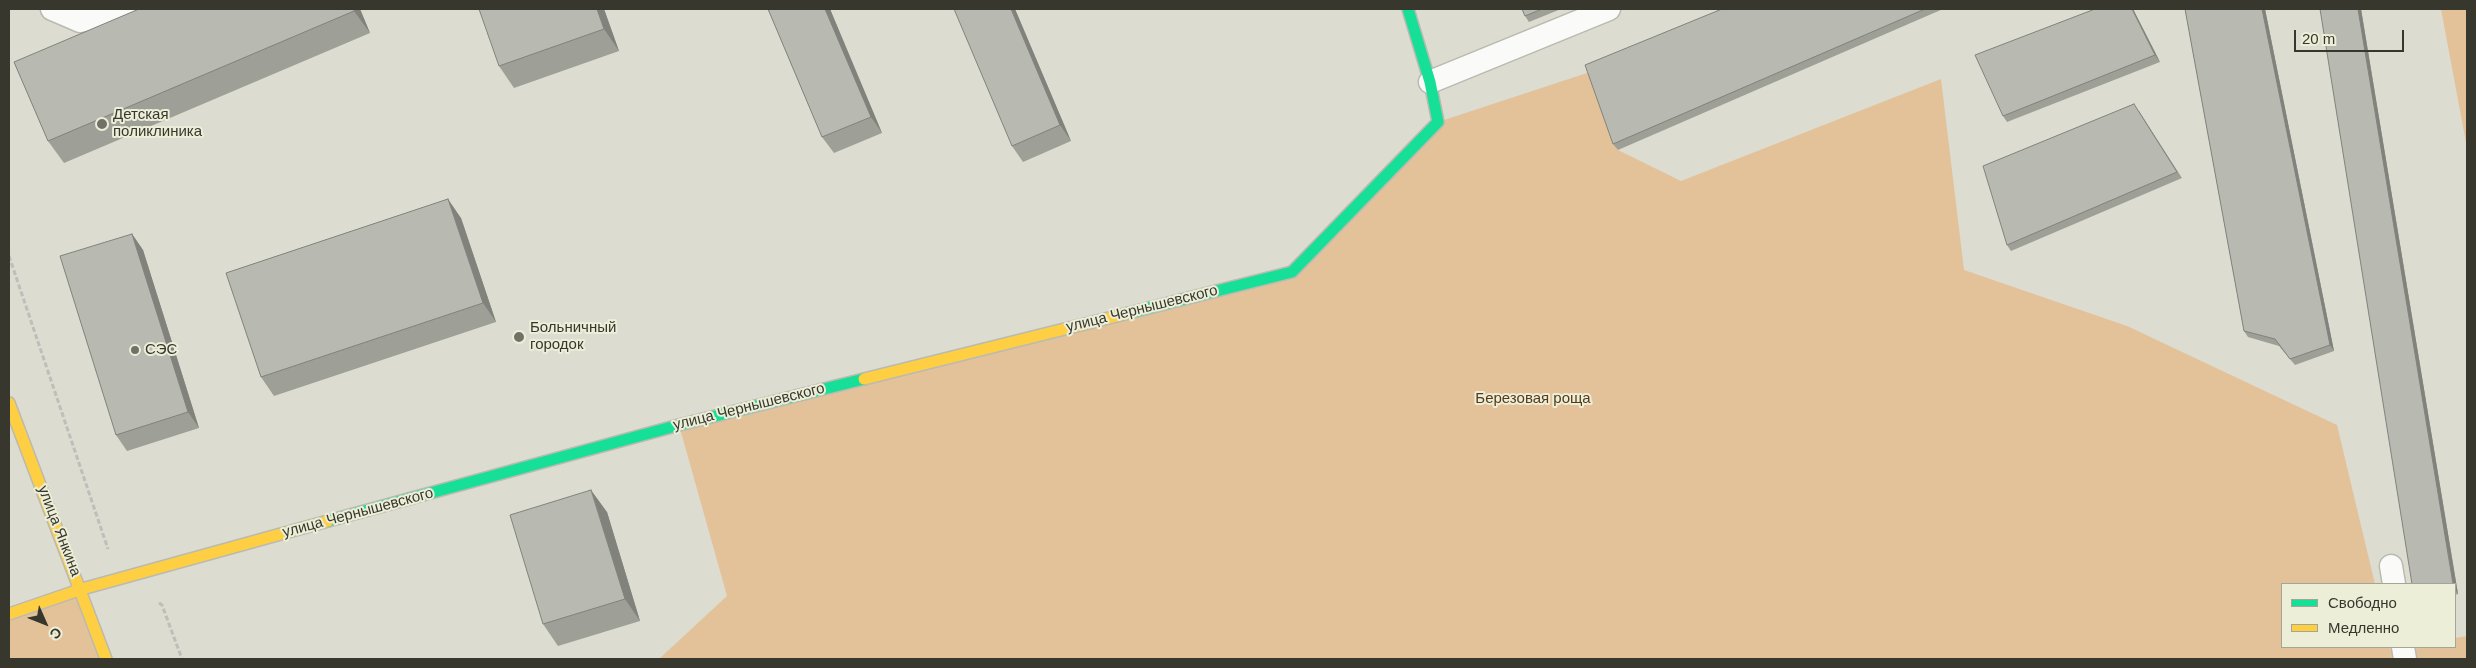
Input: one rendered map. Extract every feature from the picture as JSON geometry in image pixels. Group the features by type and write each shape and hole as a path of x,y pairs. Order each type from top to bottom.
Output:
{"street":[{"path":"1408,9 1430,82"},
{"name":"улица Чернышевского","path":"9,614 82,589 679,424 1292,272 1438,122 1430,82"},
{"name":"улица Янкина","path":"9,403 82,589 106,659"}],"lane":[{"path":"52,9 80,21 148,9"},
{"path":"1430,82 1608,9"}],"path":[{"path":"9,256 118,579 162,605 182,659"}],"green space":[{"path":"2441,9 2467,9 2467,148"},
{"name":"Березовая роща","path":"1590,72 1618,150 1681,181 1941,79 1964,270 2127,326 2337,425 2375,583 2281,583 2281,648 2456,648 2456,638 2467,636 2467,659 659,659 727,596 679,425 1292,272 1438,122"},
{"path":"82,589 106,659 9,659 9,614"}],"building":[{"name":"Детская поликлиника","path":"139,9 354,9 354,11 48,141 14,62"},
{"path":"479,9 597,9 604,29 499,66"},
{"path":"768,9 825,9 871,117 822,137"},
{"path":"954,9 1011,9 1060,125 1012,146"},
{"path":"1522,9 1542,9 1525,16"},
{"path":"1722,9 1925,9 1613,144 1585,65"},
{"path":"2095,9 2132,9 2155,55 2003,116 1975,55"},
{"path":"2185,9 2262,9 2330,345 2290,359 2275,339 2244,331"},
{"path":"2320,9 2358,9 2453,583 2412,583"},
{"path":"2134,104 2177,172 2007,245 1983,166"},
{"path":"448,199 483,303 261,377 226,273"},
{"name":"СЭС","path":"132,234 188,412 116,435 60,256"},
{"path":"591,490 625,599 543,624 510,515"}],"traffic: fast":[{"path":"1129,313 1292,272 1438,122 1430,82 1408,9"},
{"path":"328,521 679,425 864,379"}],"traffic: slow":[{"path":"864,379 1129,313"},
{"path":"9,403 106,659"},
{"path":"9,614 82,589 328,521"}],"place":[{"name":"Детская поликлиника","path":"102,124"},
{"name":"Больничный городок","path":"519,337"},
{"name":"СЭС","path":"135,350"}]}
